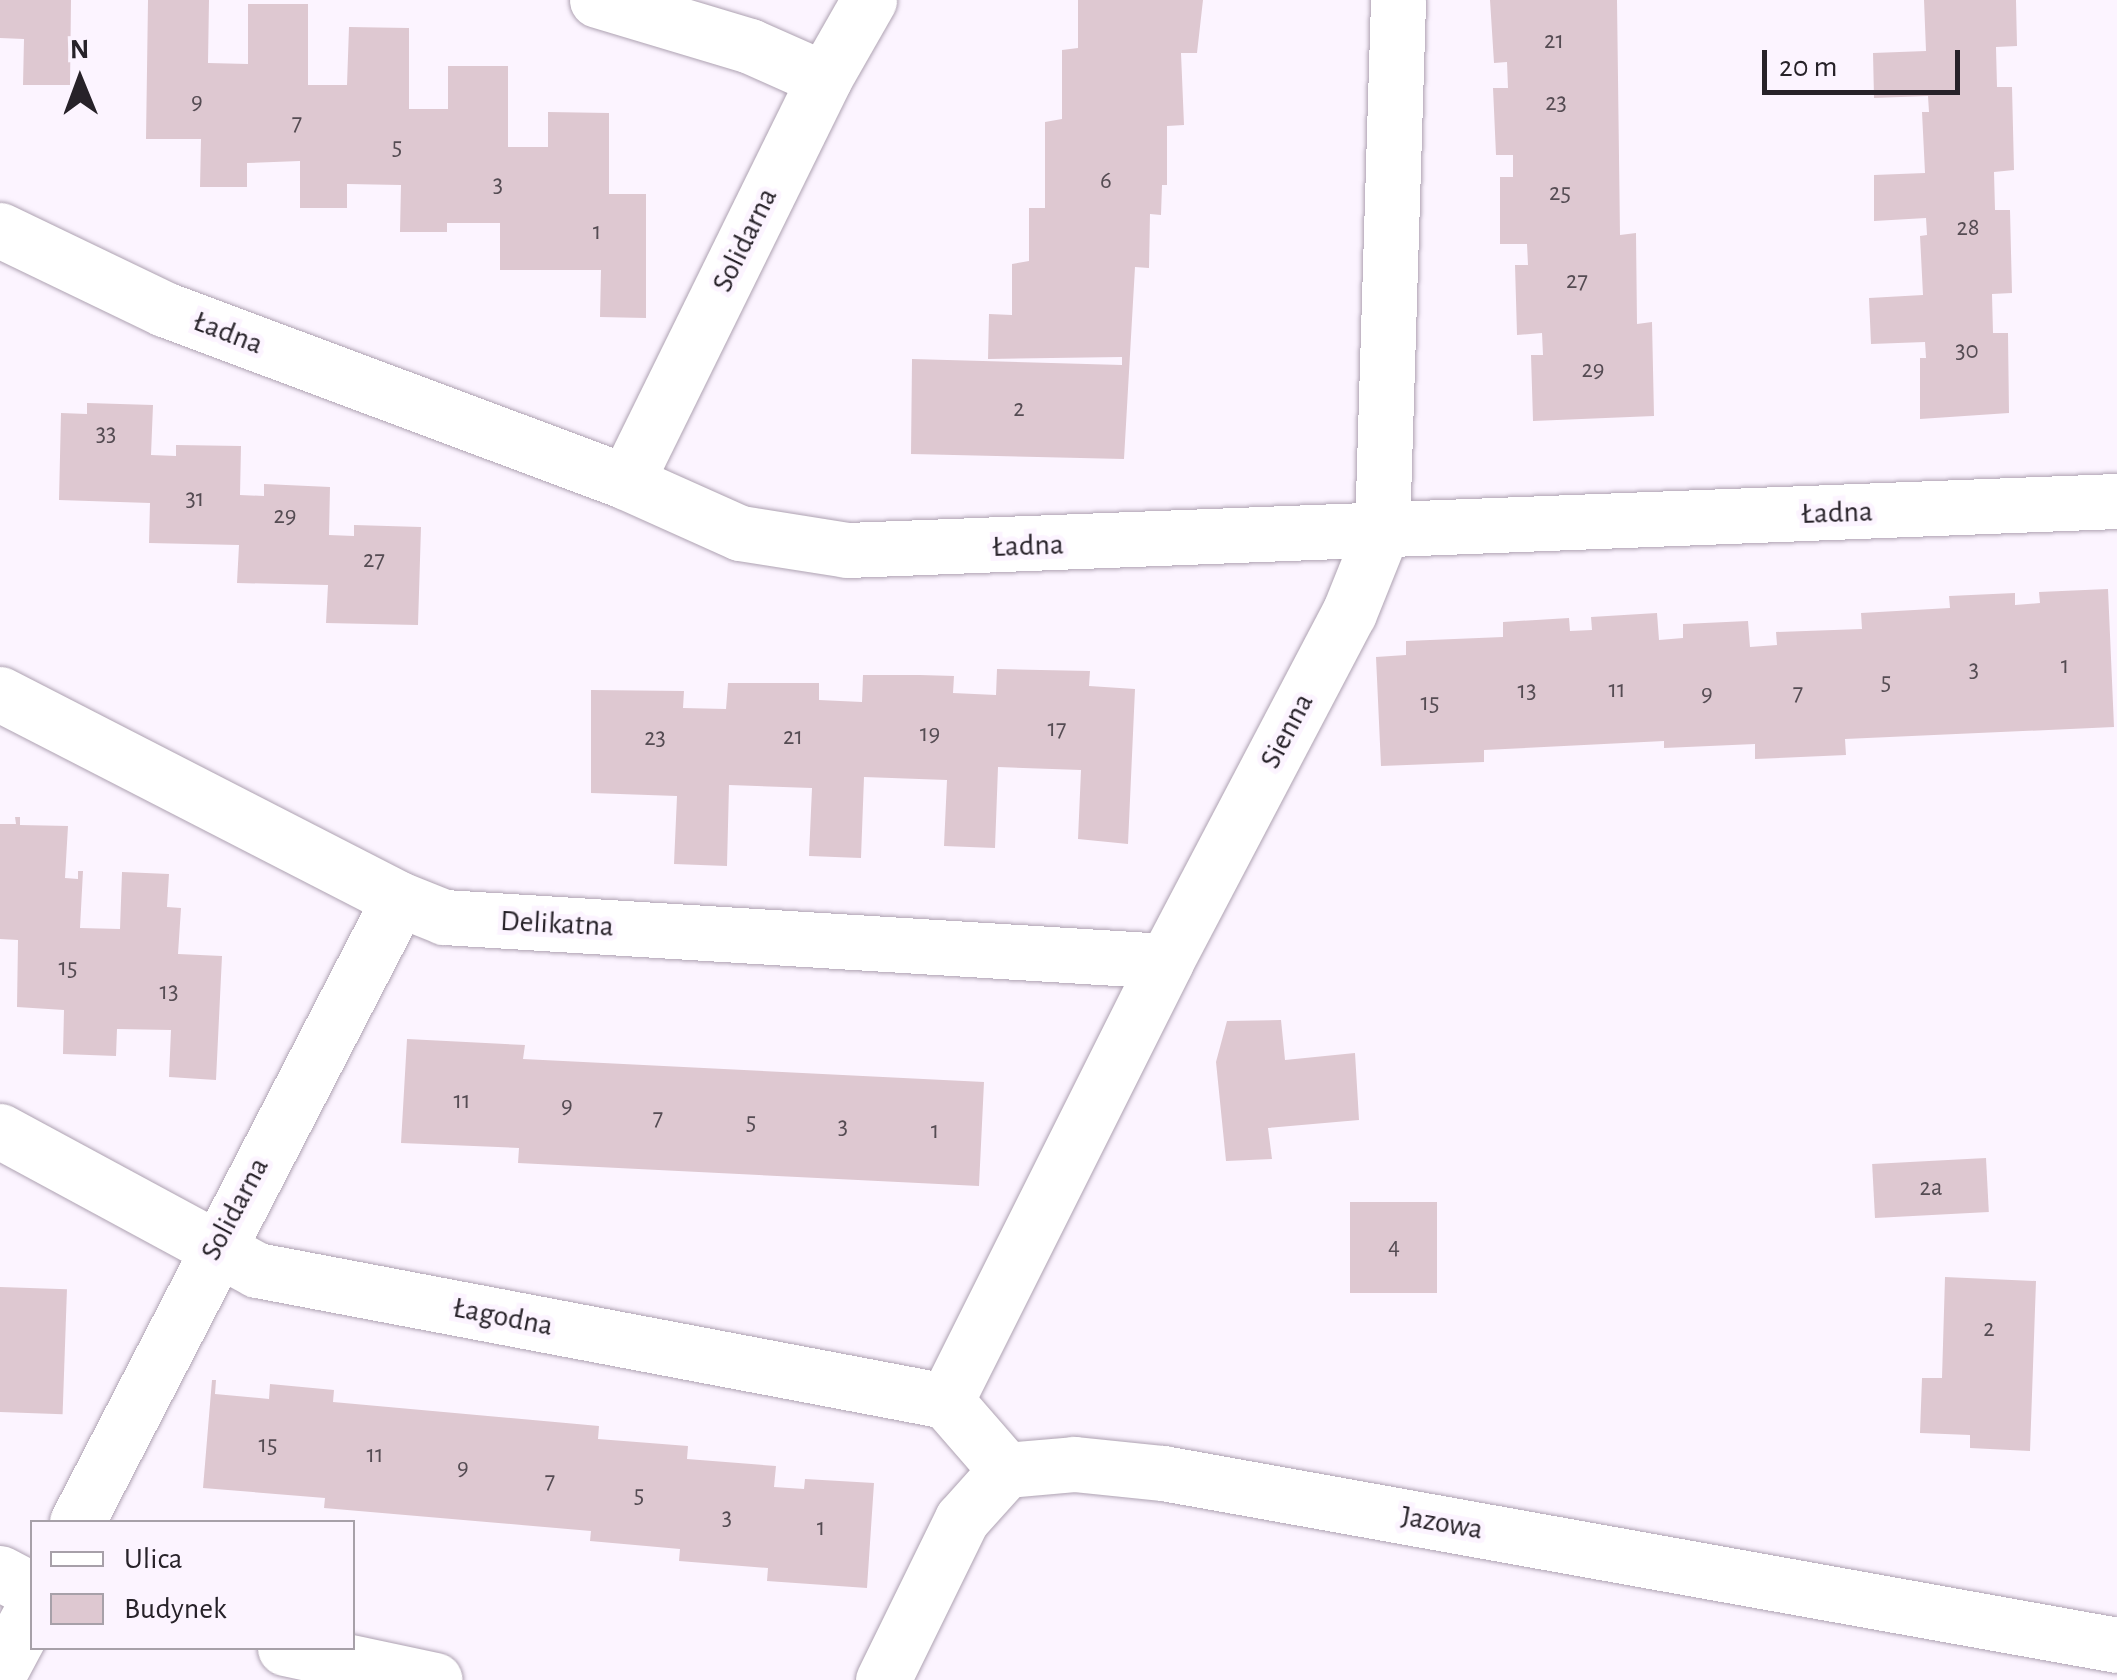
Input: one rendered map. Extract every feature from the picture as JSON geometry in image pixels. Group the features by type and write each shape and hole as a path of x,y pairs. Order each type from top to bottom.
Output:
{"street":[{"path":"597,0 750,46 824,78"},
{"name":"Solidarna","path":"626,482 824,78 868,0"},
{"name":"Sienna","path":"946,1401 1166,960 1349,613 1382,531 1398,0"},
{"name":"Ładna","path":"0,230 164,308 626,482 740,534 847,550 2117,501"},
{"name":"Delikatna","path":"0,694 398,899 444,917 1166,960"},
{"name":"Solidarna","path":"78,1520 216,1245 398,899"},
{"name":"Łagodna","path":"0,1131 257,1270 946,1401"},
{"path":"884,1680 962,1519 1006,1470 946,1401"},
{"name":"Jazowa","path":"1006,1470 1074,1464 1164,1474 2117,1645"},
{"path":"0,1574 30,1589"},
{"path":"0,1671 30,1614"},
{"path":"294,1650 434,1680"}],"building":[{"path":"0,0 71,0 70,85 23,85 24,39 0,38"},
{"path":"148,0 209,0 208,63 248,64 248,4 308,4 308,85 347,85 349,27 409,28 409,109 448,109 448,66 508,66 508,147 548,147 548,112 609,113 609,194 646,194 646,318 600,317 601,270 500,270 500,223 447,223 447,232 400,232 401,185 347,184 347,208 300,208 300,161 247,163 247,187 200,187 201,139 146,139"},
{"path":"1078,0 1203,0 1197,53 1181,53 1184,125 1167,126 1167,185 1162,185 1161,215 1150,214 1149,268 1135,267 1124,459 911,454 912,359 1122,365 1122,357 988,359 989,314 1012,315 1012,264 1029,261 1029,208 1045,208 1045,122 1062,119 1062,50 1078,48"},
{"path":"1490,0 1617,0 1620,235 1636,233 1637,324 1652,322 1654,416 1533,421 1531,355 1543,355 1542,333 1517,335 1515,265 1528,265 1527,244 1500,244 1500,177 1513,177 1513,155 1496,155 1493,88 1508,88 1507,62 1494,63"},
{"path":"1924,0 2016,0 2017,46 1996,47 1997,87 2012,87 2014,170 1994,172 1995,210 2010,210 2012,293 1992,294 1993,333 2008,333 2009,413 1920,419 1920,358 1926,358 1925,342 1871,344 1869,298 1923,295 1920,236 1927,235 1926,218 1874,221 1874,175 1925,173 1922,112 1929,112 1928,96 1874,98 1873,53 1926,51"},
{"path":"87,403 153,405 151,455 176,456 176,445 241,446 240,495 264,496 264,484 330,487 329,535 354,536 354,525 421,527 418,625 326,623 328,585 237,583 239,545 149,543 150,503 59,500 61,413 87,414"},
{"path":"2108,589 2114,727 1845,739 1846,755 1755,759 1755,744 1664,748 1664,741 1484,750 1484,762 1381,766 1376,657 1406,655 1406,641 1503,637 1503,622 1569,618 1570,631 1592,630 1591,617 1657,613 1659,640 1683,638 1683,624 1748,621 1750,647 1777,645 1776,632 1862,629 1861,613 1950,608 1949,596 2015,593 2015,605 2040,603 2039,592"},
{"path":"997,669 1090,671 1089,686 1135,689 1128,844 1078,839 1081,770 998,767 995,848 944,846 947,780 864,777 861,858 809,856 812,788 729,785 727,866 674,864 677,796 591,793 591,690 684,691 683,708 726,709 728,683 819,683 819,700 862,702 863,675 954,676 953,693 996,695"},
{"path":"15,817 20,817 20,825 68,826 65,878 78,879 78,871 83,871 80,928 120,929 122,872 169,874 167,907 181,908 178,954 222,956 216,1080 169,1077 171,1030 117,1029 116,1056 63,1054 64,1010 17,1007 18,940 0,939 0,824 16,824"},
{"path":"1281,1020 1285,1060 1355,1053 1359,1120 1268,1128 1272,1159 1226,1161 1216,1062 1227,1021"},
{"path":"407,1039 525,1045 523,1059 984,1082 979,1186 518,1163 519,1148 401,1143"},
{"path":"1986,1158 1989,1212 1875,1218 1872,1164"},
{"path":"1350,1202 1437,1202 1437,1293 1350,1293"},
{"path":"1945,1277 2036,1281 2030,1451 1970,1448 1970,1435 1920,1433 1922,1378 1942,1378"},
{"path":"0,1287 67,1289 63,1414 0,1412"},
{"path":"212,1380 216,1380 215,1394 269,1399 270,1384 334,1390 333,1402 599,1426 598,1439 688,1446 687,1459 776,1466 774,1487 804,1489 805,1479 874,1483 867,1588 767,1581 768,1568 679,1561 680,1549 590,1541 591,1531 324,1508 325,1498 203,1488"}]}
